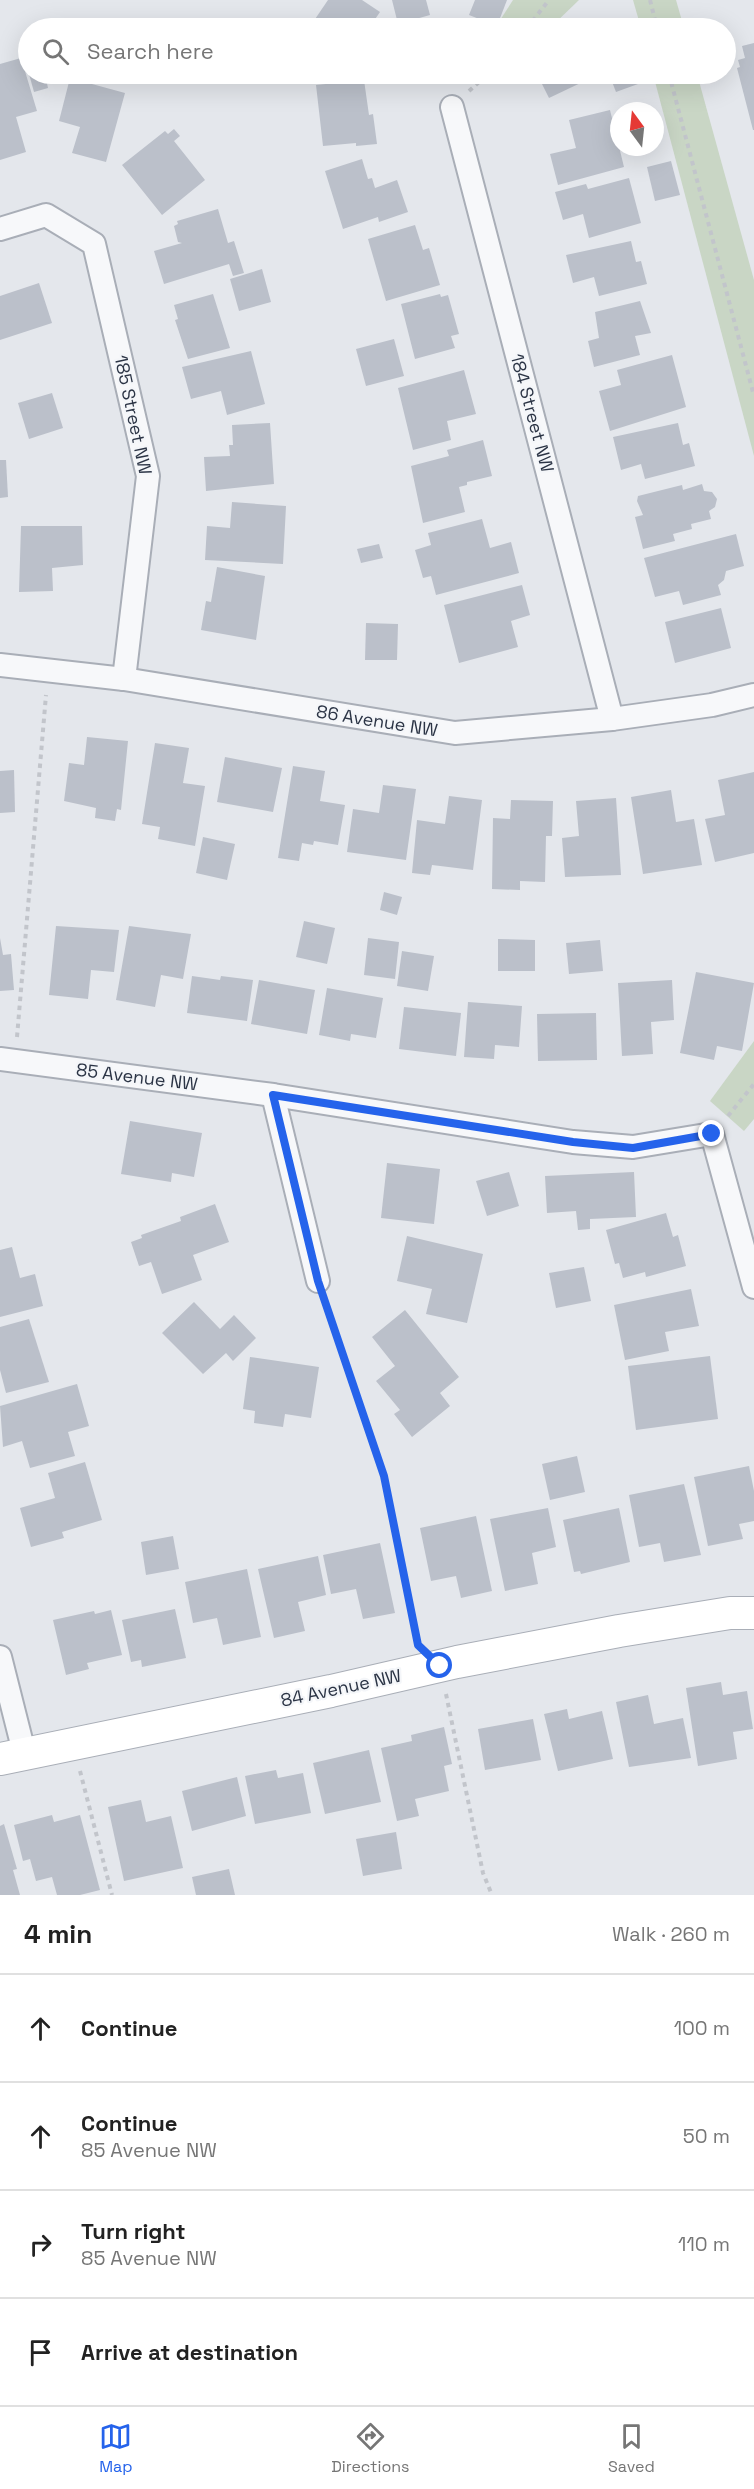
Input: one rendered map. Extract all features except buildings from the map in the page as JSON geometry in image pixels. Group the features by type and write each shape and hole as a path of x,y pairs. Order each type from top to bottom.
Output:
{"street":[{"name":"184 Street NW","path":"452,107 612,719"},
{"name":"185 Street NW","path":"0,229 46,215 94,244 148,476 124,679"},
{"name":"86 Avenue NW","path":"0,664 124,679 455,733 612,719 712,705 754,695"},
{"name":"85 Avenue NW","path":"8,1060 273,1095 573,1142 633,1148 712,1134"},
{"path":"273,1095 318,1281"},
{"path":"712,1134 754,1287"},
{"name":"84 Avenue NW","path":"12,1756 332,1691 440,1666 619,1631 730,1614 754,1613"},
{"path":"0,1658 12,1756"}],"path":[{"path":"535,18 549,0"},
{"path":"650,0 654,18"},
{"path":"672,84 754,396"},
{"path":"8,1060 48,670"},
{"path":"712,1134 754,1084"},
{"path":"318,1281 384,1476 418,1645 440,1666 483,1874 492,1895"},
{"path":"73,1742 112,1895"}],"green space":[{"path":"513,0 579,0 560,18 501,18"},
{"path":"633,0 676,0 681,18 638,18"},
{"path":"656,84 700,84 754,280 754,456 664,116 664,102 660,102"},
{"path":"754,1041 754,1119 744,1131 710,1101"}],"route":[{"path":"440,1666 418,1645 384,1476 318,1281 273,1095 573,1142 633,1148 712,1134"}]}
